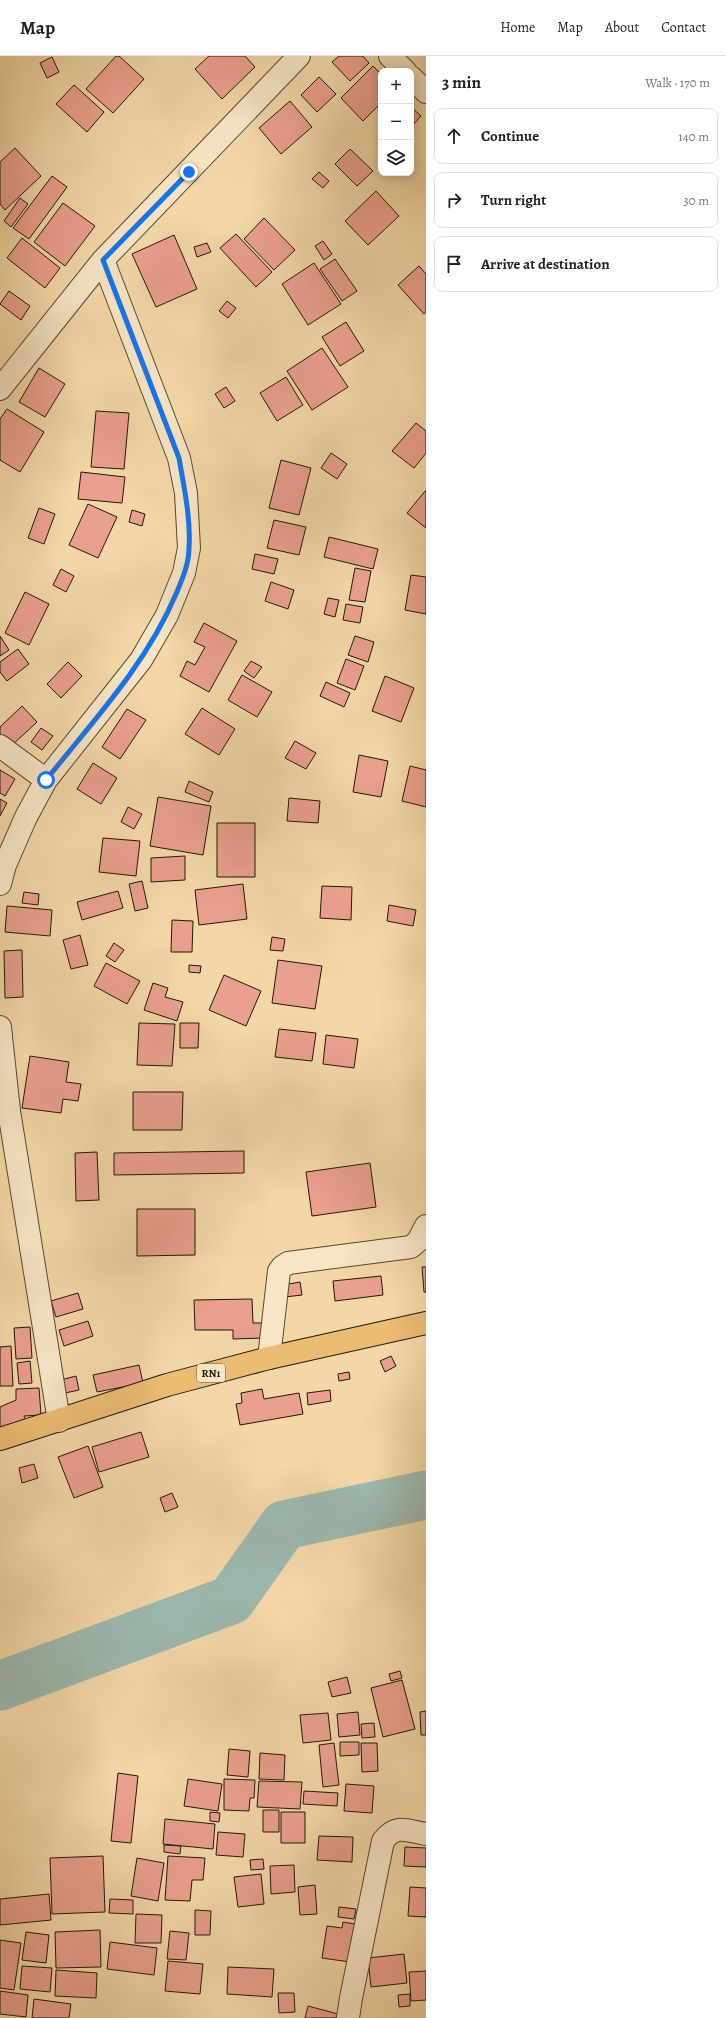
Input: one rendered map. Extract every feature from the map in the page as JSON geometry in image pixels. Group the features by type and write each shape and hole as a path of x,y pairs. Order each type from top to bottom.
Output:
{"highway":[{"name":"RN1","path":"0,1439 167,1385 269,1358 426,1323"}],"street":[{"path":"390,56 402,68"},
{"path":"0,389 103,260 290,59"},
{"path":"414,80 426,92"},
{"path":"0,884 5,864 46,780 141,660 167,615 184,573 190,548 186,493 179,458 103,260"},
{"path":"0,746 46,780"},
{"path":"0,1027 9,1111 59,1421"},
{"path":"269,1358 279,1271 282,1267 288,1263 411,1248 418,1241 426,1226"},
{"path":"348,2018 350,1998 383,1841 390,1832 400,1829 426,1834"}],"building":[{"path":"116,56 119,56 144,79 113,113 86,89"},
{"path":"209,56 245,56 255,67 222,99 195,69"},
{"path":"339,56 363,56 369,63 350,81 332,62"},
{"path":"52,57 59,72 47,78 40,63"},
{"path":"373,66 378,71 378,106 363,121 341,98"},
{"path":"319,77 336,94 317,112 301,95"},
{"path":"74,85 104,112 87,132 56,104"},
{"path":"290,101 312,127 281,154 259,128"},
{"path":"414,110 421,116 414,124"},
{"path":"15,148 41,176 5,210 0,204 0,162"},
{"path":"350,149 373,171 357,186 335,164"},
{"path":"319,172 329,181 323,188 312,179"},
{"path":"52,176 67,187 29,239 13,228"},
{"path":"376,191 399,216 368,245 345,221"},
{"path":"20,198 28,204 11,227 4,221"},
{"path":"63,203 95,226 65,266 34,242"},
{"path":"264,218 295,250 274,270 244,239"},
{"path":"236,234 272,272 256,287 220,248"},
{"path":"174,235 197,289 156,307 132,254"},
{"path":"22,238 60,268 45,288 7,258"},
{"path":"323,241 332,254 324,260 315,246"},
{"path":"207,243 211,252 197,257 194,247"},
{"path":"335,259 357,291 342,301 320,269"},
{"path":"314,263 341,304 308,325 282,284"},
{"path":"419,266 426,274 426,312 424,314 398,285"},
{"path":"9,291 30,306 21,320 0,304"},
{"path":"227,301 236,308 228,318 219,311"},
{"path":"346,322 364,351 340,366 322,337"},
{"path":"322,348 348,387 312,410 287,371"},
{"path":"39,368 65,384 45,417 19,402"},
{"path":"286,377 303,405 277,421 260,393"},
{"path":"226,387 235,401 224,408 215,394"},
{"path":"7,409 44,432 20,472 0,460 0,419"},
{"path":"96,411 129,413 124,469 91,467"},
{"path":"416,423 426,431 426,453 414,468 392,451"},
{"path":"331,453 347,464 337,479 321,468"},
{"path":"281,460 311,468 299,515 269,508"},
{"path":"81,472 125,477 122,503 78,499"},
{"path":"426,490 426,528 407,513"},
{"path":"88,504 117,517 98,558 69,545"},
{"path":"39,508 55,514 44,544 28,538"},
{"path":"132,510 145,514 142,526 129,522"},
{"path":"274,520 306,527 299,555 267,548"},
{"path":"329,537 378,549 373,569 324,557"},
{"path":"255,554 278,559 274,574 252,569"},
{"path":"355,568 371,571 365,602 349,600"},
{"path":"61,569 74,576 66,592 53,585"},
{"path":"411,575 426,577 426,614 405,610"},
{"path":"271,582 294,590 288,609 265,601"},
{"path":"25,592 49,604 29,645 5,633"},
{"path":"328,598 339,600 335,617 324,614"},
{"path":"346,604 363,607 360,623 343,620"},
{"path":"204,623 237,641 209,692 180,676 187,661 195,665 205,647 194,642"},
{"path":"0,636 9,650 0,656"},
{"path":"355,636 374,642 368,662 348,655"},
{"path":"18,649 29,664 7,681 0,672 0,662"},
{"path":"346,659 364,666 355,690 337,683"},
{"path":"251,661 262,667 254,678 244,671"},
{"path":"68,662 82,676 61,698 47,684"},
{"path":"242,675 272,692 257,717 228,700"},
{"path":"385,676 414,688 401,722 372,711"},
{"path":"326,682 350,693 344,707 320,696"},
{"path":"22,706 37,722 10,747 0,736 0,727"},
{"path":"202,708 235,729 219,755 185,734"},
{"path":"127,709 146,720 120,759 102,747"},
{"path":"41,728 53,736 42,750 31,742"},
{"path":"295,741 316,753 306,769 285,758"},
{"path":"359,755 388,761 381,797 353,792"},
{"path":"93,763 117,778 101,804 77,789"},
{"path":"410,766 426,770 426,807 402,801"},
{"path":"0,770 15,779 5,796 0,793"},
{"path":"189,781 213,792 209,802 185,792"},
{"path":"158,797 211,806 203,855 150,846"},
{"path":"289,798 320,801 318,823 287,821"},
{"path":"0,799 7,803 0,816"},
{"path":"128,807 142,814 134,829 121,822"},
{"path":"217,823 255,823 255,877 217,877"},
{"path":"103,838 140,841 136,876 99,872"},
{"path":"185,856 185,880 151,882 151,858"},
{"path":"142,881 148,908 135,911 129,884"},
{"path":"243,884 247,919 199,925 195,890"},
{"path":"322,886 352,887 351,920 320,918"},
{"path":"118,891 123,908 82,920 77,902"},
{"path":"24,892 39,894 38,905 22,903"},
{"path":"389,905 416,910 413,926 387,921"},
{"path":"7,906 52,910 50,936 5,932"},
{"path":"172,920 193,921 192,952 171,952"},
{"path":"80,935 88,965 71,969 63,940"},
{"path":"272,937 285,939 283,951 270,950"},
{"path":"114,943 124,950 115,962 106,956"},
{"path":"22,950 23,997 5,998 4,951"},
{"path":"278,960 322,966 315,1009 272,1003"},
{"path":"106,963 140,981 127,1004 94,986"},
{"path":"189,965 201,966 200,973 189,972"},
{"path":"224,975 261,991 246,1026 209,1010"},
{"path":"153,983 168,988 165,997 183,1002 177,1021 144,1010"},
{"path":"139,1023 175,1024 172,1066 137,1065"},
{"path":"180,1023 199,1023 198,1048 180,1048"},
{"path":"279,1029 316,1033 312,1061 275,1057"},
{"path":"326,1035 358,1039 354,1068 323,1064"},
{"path":"30,1056 69,1062 66,1082 81,1084 78,1101 63,1099 61,1113 22,1108"},
{"path":"133,1092 183,1092 182,1130 133,1130"},
{"path":"244,1151 244,1173 114,1175 114,1153"},
{"path":"97,1152 99,1200 76,1201 75,1153"},
{"path":"370,1163 376,1207 312,1216 306,1172"},
{"path":"137,1209 195,1209 195,1255 137,1256"},
{"path":"422,1267 426,1267 426,1292 424,1292"},
{"path":"381,1276 383,1295 335,1301 333,1281"},
{"path":"300,1282 302,1295 285,1297 283,1285"},
{"path":"78,1293 83,1309 56,1317 51,1301"},
{"path":"252,1299 253,1323 263,1323 263,1338 233,1339 233,1330 195,1330 194,1300"},
{"path":"88,1321 93,1336 64,1346 59,1330"},
{"path":"30,1327 32,1358 16,1359 14,1328"},
{"path":"11,1346 13,1386 0,1386 0,1347"},
{"path":"391,1356 396,1366 385,1372 380,1361"},
{"path":"30,1361 32,1383 19,1384 17,1363"},
{"path":"139,1365 143,1383 97,1392 93,1375"},
{"path":"349,1372 350,1379 339,1381 338,1374"},
{"path":"76,1376 79,1390 65,1393 61,1380"},
{"path":"39,1388 41,1415 24,1416 27,1422 0,1433 0,1407 16,1400 16,1389"},
{"path":"262,1389 264,1399 299,1393 303,1414 240,1425 236,1404 242,1403 241,1393"},
{"path":"330,1390 331,1401 308,1405 307,1393"},
{"path":"141,1432 149,1457 99,1472 92,1447"},
{"path":"88,1446 103,1487 74,1498 58,1457"},
{"path":"34,1464 38,1478 22,1483 19,1468"},
{"path":"172,1493 178,1507 165,1512 160,1498"},
{"path":"400,1671 402,1678 391,1681 389,1674"},
{"path":"347,1677 351,1693 332,1697 328,1682"},
{"path":"402,1680 415,1729 383,1737 371,1688"},
{"path":"426,1711 426,1735 421,1735 420,1712"},
{"path":"358,1712 360,1735 339,1737 337,1714"},
{"path":"328,1713 331,1740 303,1743 300,1715"},
{"path":"374,1723 375,1737 362,1738 361,1724"},
{"path":"340,1742 359,1742 359,1755 340,1756"},
{"path":"334,1743 339,1785 323,1787 319,1745"},
{"path":"361,1743 377,1743 378,1771 362,1772"},
{"path":"229,1749 250,1751 248,1777 227,1775"},
{"path":"260,1753 285,1755 284,1780 259,1779"},
{"path":"118,1773 138,1776 131,1843 111,1841"},
{"path":"188,1779 222,1784 218,1811 184,1806"},
{"path":"224,1779 255,1780 254,1798 250,1798 249,1811 224,1810"},
{"path":"259,1781 302,1782 300,1809 257,1807"},
{"path":"346,1784 374,1786 372,1813 344,1811"},
{"path":"304,1791 338,1793 337,1806 303,1804"},
{"path":"263,1810 279,1810 279,1832 263,1832"},
{"path":"210,1812 220,1813 219,1822 210,1821"},
{"path":"281,1812 305,1812 305,1843 281,1843"},
{"path":"165,1819 215,1824 213,1849 163,1844"},
{"path":"218,1832 245,1834 243,1857 216,1855"},
{"path":"319,1836 353,1837 352,1862 317,1860"},
{"path":"164,1845 181,1846 180,1854 164,1852"},
{"path":"405,1847 426,1848 426,1867 404,1866"},
{"path":"103,1856 105,1912 52,1914 50,1858"},
{"path":"168,1856 205,1858 203,1880 192,1880 190,1901 165,1900"},
{"path":"137,1858 164,1863 158,1901 131,1896"},
{"path":"263,1859 264,1869 251,1870 250,1860"},
{"path":"294,1865 295,1892 271,1894 270,1866"},
{"path":"261,1874 264,1904 238,1907 234,1877"},
{"path":"315,1885 317,1914 300,1915 298,1887"},
{"path":"410,1887 426,1888 426,1917 408,1916"},
{"path":"49,1894 51,1920 0,1925 0,1899"},
{"path":"110,1899 133,1900 133,1914 109,1913"},
{"path":"339,1907 356,1909 354,1919 338,1917"},
{"path":"195,1910 211,1911 210,1935 195,1935"},
{"path":"136,1914 162,1915 161,1943 135,1943"},
{"path":"343,1922 355,1924 350,1962 322,1958 327,1926 342,1928"},
{"path":"100,1930 101,1967 56,1968 55,1932"},
{"path":"170,1931 189,1933 186,1960 167,1959"},
{"path":"26,1932 49,1935 46,1963 22,1960"},
{"path":"0,1940 21,1943 14,1990 0,1988"},
{"path":"110,1942 157,1948 154,1975 107,1969"},
{"path":"404,1954 407,1983 371,1987 368,1958"},
{"path":"168,1961 203,1964 200,1994 165,1991"},
{"path":"22,1966 52,1968 50,1992 20,1989"},
{"path":"228,1967 274,1969 272,1997 227,1994"},
{"path":"56,1970 97,1973 96,1998 55,1996"},
{"path":"426,1971 426,2000 411,2001 409,1972"},
{"path":"0,1991 28,1995 26,2017 0,2014"},
{"path":"278,1993 294,1993 295,2012 279,2013"},
{"path":"410,1994 410,2006 399,2007 398,1995"},
{"path":"34,1999 71,2004 69,2018 32,2018"},
{"path":"308,2006 338,2014 336,2018 305,2018"}],"waterway":[{"path":"0,1686 231,1600 284,1525 426,1495"}],"route":[{"path":"46,780 141,660 167,615 184,573 190,548 186,493 179,458 103,260 189,172"}]}
